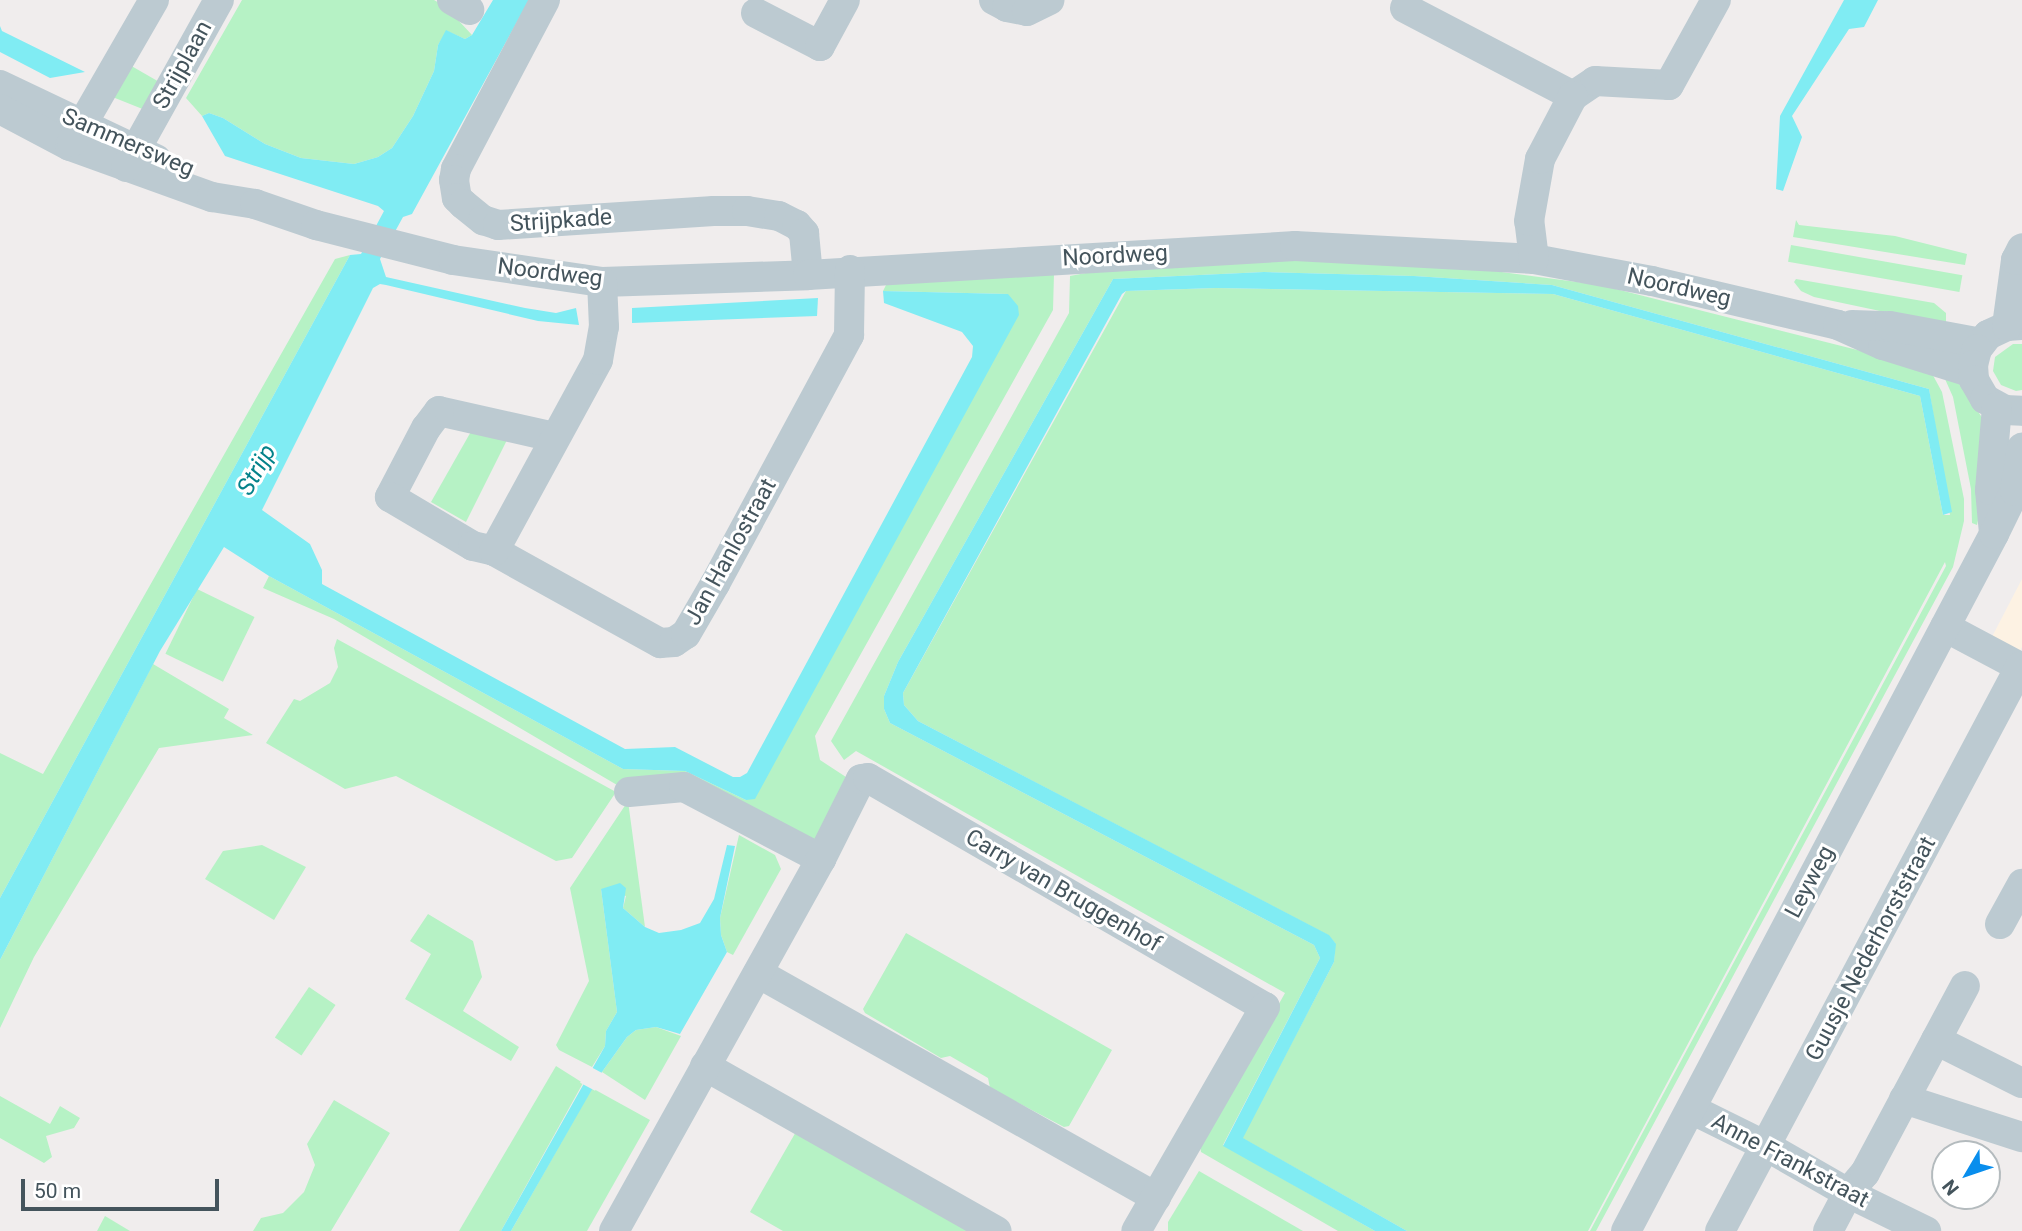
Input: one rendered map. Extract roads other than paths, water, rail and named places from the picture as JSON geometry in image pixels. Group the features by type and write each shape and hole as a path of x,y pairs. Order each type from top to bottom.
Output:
{"street":[{"path":"76,136 154,0"},
{"name":"Strijplaan","path":"131,158 219,0"},
{"name":"Strijpkade","path":"545,0 456,169 454,180 457,198 470,212 498,225 714,211 747,211 779,216 797,225 804,233 808,275"},
{"path":"756,13 820,46 845,0"},
{"path":"995,0 1007,7 1027,11 1050,0"},
{"path":"1534,259 1529,221 1540,159 1573,96 1595,81 1669,85 1716,0"},
{"path":"1405,8 1573,96"},
{"name":"Sammersweg","path":"0,85 76,136"},
{"name":"Sammersweg","path":"0,109 131,158 212,197 255,204 316,225 379,241"},
{"name":"Noordweg","path":"379,241 453,260 602,282 808,275 850,270 1295,246 1534,259 1652,281 1838,325 1883,345 1973,373"},
{"path":"1994,534 1990,490 2010,409 1981,393 1973,373 1974,356 1981,343 1992,332 2014,325 2016,260 2022,248"},
{"name":"Jan Hanlostraat","path":"554,438 439,411 426,428 390,497 473,546 494,551 660,643 674,642 686,634 849,335 850,270"},
{"path":"494,551 598,360 604,327 602,282"},
{"name":"Noordweg","path":"1838,325 1890,326 1981,343"},
{"name":"Leyweg","path":"1626,1231 1994,534 2015,491 2022,448"},
{"path":"1945,627 2021,668"},
{"name":"Guusje Nederhorststraat","path":"1720,1231 2021,668"},
{"name":"Carry van Bruggenhof","path":"614,1231 821,859 861,779 868,778 1265,1007 1136,1231"},
{"path":"629,792 684,788 821,859"},
{"path":"2000,924 2022,884"},
{"path":"758,973 1156,1197"},
{"path":"1828,1231 1848,1194 1865,1173 1965,986"},
{"path":"1936,1040 2022,1083"},
{"path":"705,1066 997,1231"},
{"path":"1904,1099 2022,1137"},
{"name":"Anne Frankstraat","path":"1691,1109 1766,1146 1848,1194 1926,1231"}],"water":[{"name":"Strijp","path":"493,0 529,0 412,214 403,217 380,259 386,277 525,308 556,313 576,308 579,325 538,321 386,285 380,284 373,288 262,510 310,544 322,570 322,584 625,749 675,747 733,777 740,777 747,773 972,357 973,346 962,332 884,303 883,291 1008,294 1018,306 1019,315 755,799 746,800 685,771 623,769 269,576 224,547 160,651 0,960 0,898 350,255 361,254 384,211 378,206 225,156 202,116 209,113 223,118 265,144 301,158 354,164 378,157 392,148 413,116 434,71 438,45 446,30 465,39 472,35"},
{"path":"1844,0 1878,0 1864,27 1849,29 1792,116 1802,137 1783,191 1776,189 1780,116"},
{"path":"0,26 2,31 85,72 50,78 0,52"},
{"path":"1264,272 1414,276 1552,285 1929,389 1952,512 1943,515 1920,396 1553,294 1216,288 1126,291 1122,294 903,693 904,705 918,721 1329,935 1336,944 1334,962 1243,1138 1407,1231 1375,1231 1223,1146 1320,958 1314,945 890,723 884,709 884,696 898,662 1113,279"},
{"path":"818,298 817,316 632,323 632,308"},
{"path":"727,845 735,846 720,918 721,935 727,952 680,1034 656,1027 636,1030 627,1037 602,1072 511,1231 501,1231 605,1046 606,1031 617,1012 601,889 620,883 626,888 623,908 645,927 659,933 681,930 700,923 714,899"}]}
